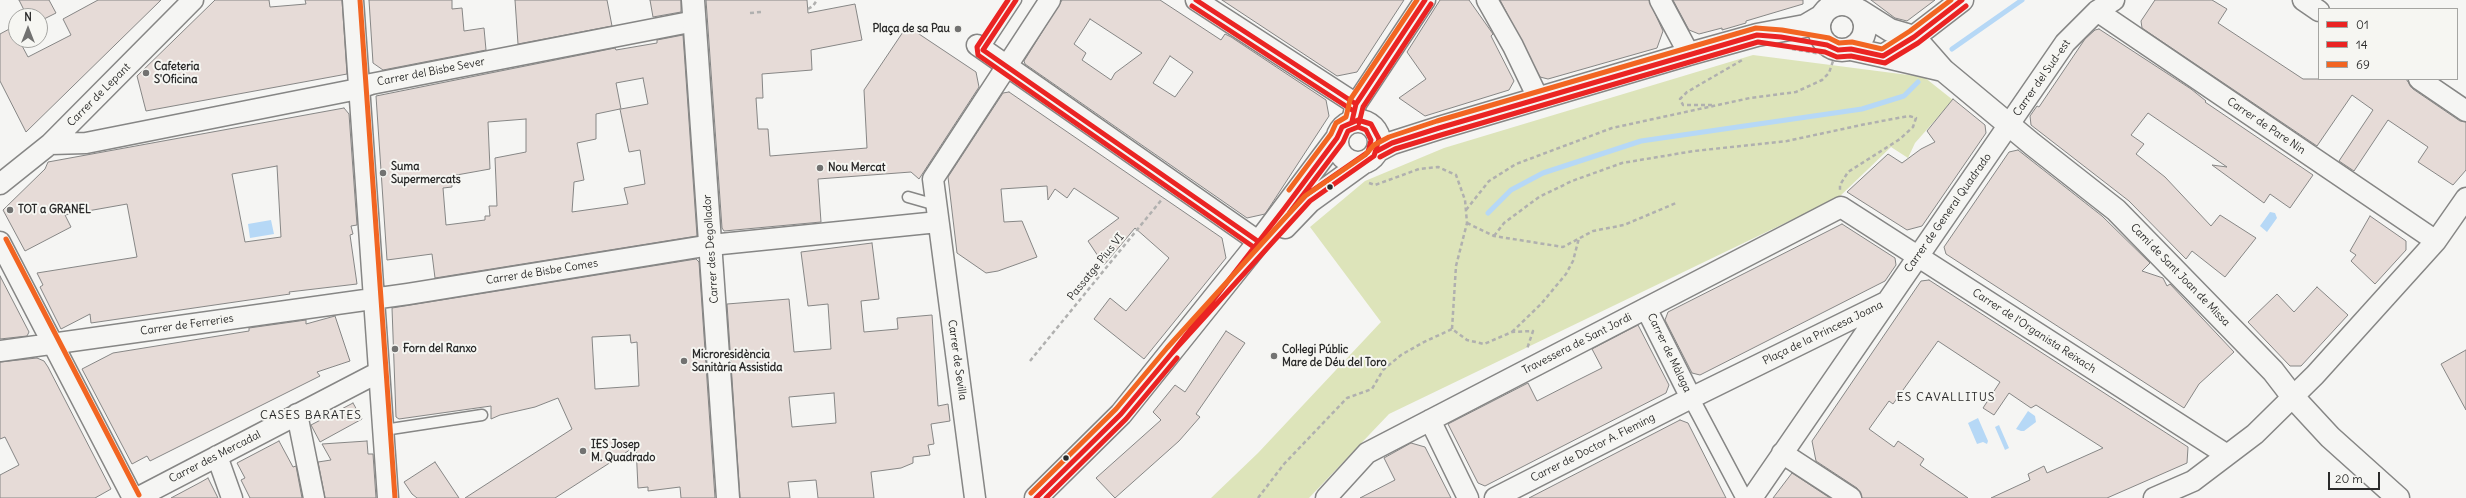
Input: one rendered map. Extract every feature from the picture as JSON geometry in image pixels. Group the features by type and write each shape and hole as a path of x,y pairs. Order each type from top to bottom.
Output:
{"street":[{"name":"Carrer de Lepant","path":"0,184 50,144 193,0"},
{"path":"353,0 379,372 392,494"},
{"path":"1007,66 1050,0"},
{"path":"1196,0 1359,116 1379,139 1368,165"},
{"path":"1036,498 1121,414 1172,353 1259,242 1337,138 1342,127 1359,116 1425,0"},
{"path":"1487,0 1513,46 1538,98"},
{"path":"1660,0 1689,54"},
{"path":"1883,56 1914,37 1962,0"},
{"name":"Carrer del Sud-est","path":"2009,125 2065,43 2097,11 2114,0"},
{"path":"2303,0 2318,10"},
{"path":"1172,353 1310,201 1368,165 1392,144 1538,98 1689,54 1752,44 1805,26 1831,7 1849,5 1890,30 1914,37"},
{"path":"1831,7 1820,35 1838,52 1861,42 1866,30 1860,11"},
{"name":"Carrer del Bisbe Sever","path":"50,144 86,143 359,88 694,11"},
{"name":"Carrer des Degollador","path":"694,11 728,498"},
{"name":"Carrer de Pare Nin","path":"2097,11 2436,241"},
{"name":"Camí de Sant Joan de Missa","path":"1752,44 1781,37 1838,52 1883,56 1943,70"},
{"name":"Camí de Sant Joan de Missa","path":"1914,37 1943,70 2009,125 2116,210 2273,371 2293,397 2330,437 2398,498"},
{"path":"980,48 1259,242"},
{"name":"Carrer de Sevilla","path":"975,498 937,214 934,179 1007,66"},
{"path":"2420,80 2466,111"},
{"path":"1359,116 1404,130 1439,128"},
{"name":"Carrer de General Quadrado","path":"1887,301 2009,125"},
{"path":"1337,138 1338,149 1344,158 1368,165"},
{"path":"2154,498 2193,481 2255,434 2293,397 2436,241 2466,198"},
{"name":"Carrer de l'Organista Reixach","path":"1841,207 2227,455"},
{"name":"Travessera de Sant Jordi","path":"1326,498 1367,453 1841,207"},
{"path":"710,245 937,214"},
{"path":"0,242 133,498"},
{"name":"Carrer de Bisbe Comes","path":"374,298 710,245"},
{"name":"Carrer de Ferreries","path":"0,351 53,345 374,298"},
{"name":"Plaça de la Princesa Joana","path":"1691,398 1887,301"},
{"name":"Plaça de la Princesa Joana","path":"1752,498 1887,301"},
{"name":"Carrer de Màlaga","path":"1646,308 1691,398"},
{"name":"Carrer des Mercadal","path":"137,498 379,372"},
{"path":"1691,398 1744,498"},
{"name":"Carrer de Doctor A. Fleming","path":"1495,498 1691,398"},
{"path":"298,414 314,498"},
{"path":"1430,420 1468,498"},
{"path":"1782,454 1851,498"},
{"path":"217,456 232,498"}],"lane":[{"path":"980,48 1016,0"},
{"path":"908,198 937,214"},
{"path":"384,430 482,415"}],"path":[{"path":"808,9 813,6 816,0"},
{"path":"750,13 761,12"},
{"path":"1718,105 1683,105 1680,99 1687,92 1744,60 1752,44"},
{"path":"1466,210 1489,181 1516,164 1612,128 1718,105 1796,92 1809,87 1829,74 1838,52 1784,48"},
{"path":"1494,236 1504,223 1539,198 1572,181 1622,163 1694,151 1787,141 1909,116 1916,118 1913,127 1900,139 1848,172 1840,185 1841,207"},
{"path":"1368,165 1375,185 1419,169 1438,167 1456,175 1465,200 1467,223 1456,266 1452,330"},
{"name":"Passatge Pius VI","path":"1030,361 1175,183"},
{"path":"1467,223 1494,236 1563,247 1579,237 1593,231 1624,225 1676,203"},
{"path":"1512,332 1541,304 1566,274 1574,261 1579,237"},
{"path":"1452,330 1467,340 1484,344 1512,332 1533,331 1526,354 1532,368"},
{"path":"1258,498 1284,464 1347,398 1372,389 1383,370 1401,355 1452,330"}],"green space":[{"path":"1753,55 1924,77 1953,100 1915,143 1908,158 1891,147 1839,197 1389,414 1309,498 1211,498 1258,453 1381,322 1310,227 1365,181 1444,148"}],"water":[{"path":"2270,212 2275,213 2277,218 2267,232 2260,226"},
{"path":"271,220 274,234 250,238 248,224"},
{"path":"2028,411 2035,416 2036,422 2024,431 2016,429"},
{"path":"1978,418 1988,441 1987,444 1983,442 1977,444 1968,423"},
{"path":"1999,425 2009,448 2005,450 1995,427"}],"building":[{"path":"19,0 49,0 56,13 48,17 48,8 23,8"},
{"path":"98,0 161,0 26,132 0,81 0,34 8,30 8,48 23,48 28,57 71,35 63,19"},
{"path":"215,0 269,0 270,7 306,4 305,0 342,0 347,74 146,111 137,76"},
{"path":"369,0 452,0 452,9 462,8 464,31 484,28 486,50 383,70 373,63"},
{"path":"515,0 607,0 612,26 518,44"},
{"path":"650,0 681,0 681,12 653,17"},
{"path":"706,0 807,0 808,13 855,4 862,40 811,50 812,70 762,74 763,98 756,98 758,129 768,129 770,156 867,148 864,90 907,26 976,72 979,87 919,179 911,172 818,179 821,222 724,231 722,228"},
{"path":"1062,0 1160,0 1221,40 1225,34 1231,37 1326,100 1329,116 1265,214 1247,218 1025,64 1024,61","holes":["1090,19 1142,53 1115,73 1111,80 1082,60 1086,53 1074,44","1170,56 1193,72 1175,97 1153,83"]},
{"path":"1222,0 1404,0 1357,72 1337,76"},
{"path":"1440,0 1469,0 1493,34 1491,36 1514,81 1509,90 1425,116 1399,98 1426,79 1407,52"},
{"path":"1500,0 1649,0 1663,31 1657,48 1548,79 1540,77"},
{"path":"1673,0 1803,0 1803,4 1746,21 1746,23 1722,30 1722,28 1699,34 1689,30"},
{"path":"1871,0 1935,0 1907,21 1895,18"},
{"path":"2155,0 2212,0 2227,9 2218,23 2303,79 2407,80 2413,89 2460,121 2466,122 2466,170 2453,185 2418,162 2428,147 2388,120 2354,171 2339,161 2373,110 2352,95 2317,146 2142,28 2141,21"},
{"path":"2099,29 2191,89 2206,101 2205,102 2313,175 2290,208 2270,194 2264,203 2212,165 2227,167 2148,113 2131,135 2144,144 2136,154 2165,177 2211,226 2220,215 2256,238 2225,277 2192,251 2186,259 2129,201 2031,125 2030,116 2037,106 2039,107 2085,39 2095,30"},
{"path":"683,35 697,236 435,278 432,254 387,260 376,96 615,48 616,50 657,43 657,40","holes":["643,78 648,104 621,109 616,83","620,109 629,152 640,150 645,184 624,188 628,204 572,212 574,182 584,180 577,143 596,139 596,114","526,119 526,152 495,158 497,206 489,206 490,216 485,216 485,220 446,225 443,188 452,187 451,176 490,169 488,122"]},
{"path":"1009,92 1222,238 1226,258 1144,359 1094,319 1110,298 1126,311 1169,258 1135,228 1104,265 1088,241 1119,218 1074,188 1067,198 1055,189 1048,200 1047,186 1001,189 1004,222 1022,221 1037,257 998,271 986,273 957,253 948,177 1003,93"},
{"path":"1953,99 1985,125 1986,133 1922,226 1907,230 1847,192 1888,154 1902,163 1921,149 1935,142 1927,131"},
{"path":"344,108 349,114 357,225 351,226 353,234 350,235 357,284 289,292 290,294 91,323 90,314 61,329 40,287 43,285 37,273 137,257 127,204 65,215 71,227 25,251 3,210 45,169 48,162","holes":["277,166 281,237 245,242 232,174"]},
{"path":"2018,150 2102,216 2150,263 2142,271 2163,278 2167,286 2170,284 2234,352 2199,384 2184,408 1946,254 1944,247 2009,152"},
{"path":"2370,216 2406,241 2406,250 2375,284 2351,261 2356,255 2350,251"},
{"path":"1842,224 1895,258 1896,265 1885,281 1700,375 1692,373 1665,320 1668,312"},
{"path":"872,243 879,299 861,301 864,332 898,329 897,318 932,315 938,406 948,404 950,421 931,424 934,444 928,445 930,455 913,457 913,463 901,468 871,472 874,498 818,498 816,480 788,482 790,498 740,498 727,304 789,299 794,352 831,349 828,304 808,306 801,252","holes":["834,393 836,423 792,427 789,397"]},
{"path":"696,259 699,262 715,498 681,498 680,487 648,491 648,487 638,488 636,446 555,498 465,498 572,429 558,398 535,407 500,415 491,419 491,406 399,419 396,417 392,308","holes":["630,335 631,343 637,342 639,386 595,389 592,337"]},
{"path":"0,276 29,332 27,336 0,339"},
{"path":"1929,280 2188,447 2187,463 2107,498 1991,498 2030,480 2028,474 2044,466 2047,473 2103,448 2036,405 2031,408 2009,393 1994,415 1983,408 2000,382 1938,341 1893,404 1889,401 1869,429 1894,447 1898,441 1924,459 1920,465 1968,498 1862,498 1857,488 1816,461 1812,441 1921,281"},
{"path":"2317,287 2348,315 2301,366 2290,366 2248,322 2277,294 2294,312"},
{"path":"335,316 350,361 317,372 320,376 150,461 147,456 132,464 82,369 113,353 249,331 249,328 306,320 306,324"},
{"path":"1638,325 1669,385 1666,393 1485,486 1478,483 1448,424 1528,383 1537,401 1602,368 1592,349"},
{"path":"1226,331 1245,343 1196,414 1200,417 1179,441 1115,498 1096,478 1161,420 1153,412 1175,385 1185,392"},
{"path":"2466,350 2466,410 2441,364"},
{"path":"37,358 44,361 48,367 111,489 95,498 0,498 0,475 19,465 5,437 0,439 0,362"},
{"path":"353,403 362,419 320,442 311,425"},
{"path":"1680,420 1688,423 1726,498 1529,498"},
{"path":"279,441 293,467 296,466 302,498 250,498 241,480 245,478 237,463"},
{"path":"367,441 368,454 373,454 376,498 325,498 318,462 331,460 322,444"},
{"path":"1411,443 1425,447 1451,498 1360,498 1395,480 1384,458"},
{"path":"435,462 459,498 417,498 412,494 404,482"},
{"path":"1792,473 1830,498 1773,498"},
{"path":"208,478 218,498 171,498 201,482"}],"waterway":[{"path":"1952,49 2022,0"},
{"path":"1488,213 1511,190 1543,173 1641,141 1862,109 1904,96 1918,82"}],"transit line":[{"name":"69","path":"360,0 395,498"},
{"name":"14","path":"1008,0 977,47 978,55 1255,248"},
{"name":"01","path":"1016,0 983,50 1259,242"},
{"name":"01","path":"1196,0 1356,104"},
{"name":"69","path":"1289,190 1331,134 1336,123 1346,117 1350,100 1417,0"},
{"name":"01","path":"1352,121 1356,104 1425,0"},
{"name":"69","path":"1031,493 1116,409 1167,348 1305,196 1365,155 1374,145 1389,137 1437,121 1756,28 1782,30 1829,38 1839,43 1852,42 1882,49 1910,31 1951,0"},
{"name":"01","path":"1377,151 1392,143 1439,128 1757,35 1781,37 1827,45 1838,50 1851,49 1883,56 1914,37 1962,0"},
{"name":"14","path":"1359,123 1363,107 1431,4"},
{"name":"14","path":"1192,6 1352,110"},
{"name":"14","path":"1380,157 1395,149 1441,135 1758,42 1825,52 1837,57 1851,56 1885,63 1918,43 1966,6"},
{"name":"01","path":"1358,120 1371,124 1379,139 1374,156 1310,201 1172,353 1284,209 1337,138 1342,127 1358,120"},
{"name":"14","path":"1358,127 1366,130 1371,140 1368,152 1306,195 1290,212 1343,142 1348,131 1358,127"},
{"name":"69","path":"6,239 139,495"},
{"name":"01","path":"1036,498 1121,414 1172,353"},
{"name":"14","path":"1046,498 1126,419 1177,358"}],"place":[{"name":"Plaça de sa Pau","path":"958,29"},
{"name":"Cafeteria S'Oficina","path":"146,73"},
{"name":"Nou Mercat","path":"820,168"},
{"name":"Suma Supermercats","path":"383,173"},
{"name":"TOT a GRANEL","path":"10,210"},
{"name":"Forn del Ranxo","path":"395,349"},
{"name":"Col·legi Públic Mare de Déu del Toro","path":"1274,356"},
{"name":"Microresidència Sanitària Assistida","path":"684,361"},
{"name":"IES Josep M. Quadrado","path":"583,451"}],"district":[{"name":"ES CAVALLITUS","path":"1946,398"},
{"name":"CASES BARATES","path":"311,416"}]}
